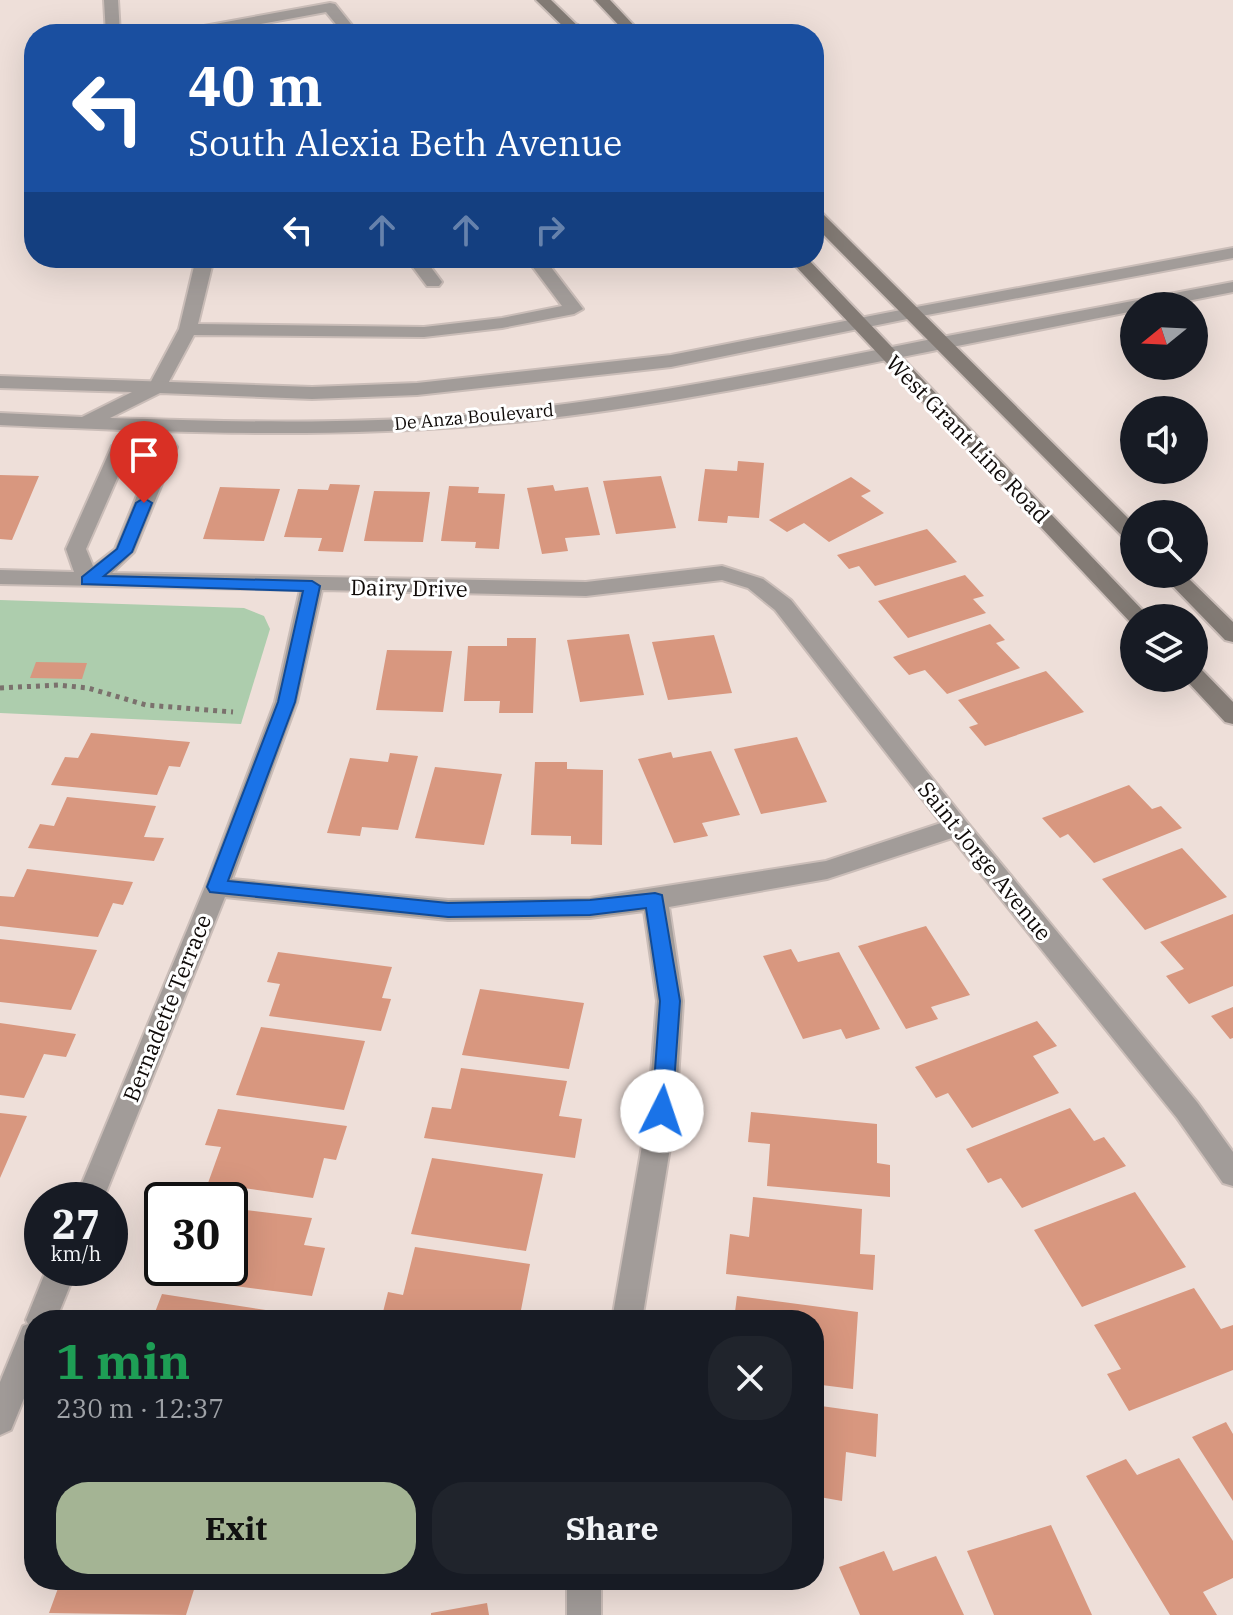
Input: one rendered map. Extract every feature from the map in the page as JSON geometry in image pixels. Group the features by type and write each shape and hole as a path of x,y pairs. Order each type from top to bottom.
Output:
{"main road":[{"path":"543,0 569,24"},
{"path":"602,0 625,24"},
{"path":"824,225 1120,522"},
{"name":"West Grant Line Road","path":"806,268 1126,604"},
{"path":"1186,588 1233,635"},
{"path":"1208,690 1233,716"}],"street":[{"path":"111,0 112,24"},
{"path":"237,24 330,7 344,24"},
{"name":"De Anza Boulevard","path":"0,382 312,393 402,390 526,379 671,361 1233,253"},
{"path":"84,423 157,387 188,329 203,268"},
{"path":"422,268 433,282"},
{"path":"188,329 424,332 502,323 574,309 543,268"},
{"name":"De Anza Boulevard","path":"0,419 154,426 310,428 419,424 519,415 661,398 1233,287"},
{"path":"154,426 167,447 124,552 88,581 76,549 122,446 154,426 229,390"},
{"name":"Dairy Drive","path":"0,577 312,586 586,589 722,573"},
{"name":"Saint Jorge Avenue","path":"722,573 743,576 762,585 783,605 957,827 1187,1110 1233,1174"},
{"name":"Bernadette Terrace","path":"96,1182 217,887 286,702 312,586"},
{"path":"217,887 448,910 590,908 827,870 957,827"},
{"path":"629,1310 662,1111 670,1001 655,900"},
{"path":"45,1310 55,1286"},
{"path":"0,1420 24,1361"},
{"path":"584,1590 584,1615"}],"path":[{"path":"0,688 58,685 88,688 146,705 233,712"}],"green space":[{"path":"0,600 244,608 264,616 270,629 241,724 0,713"}],"building":[{"path":"738,461 764,463 759,518 728,516 727,523 698,521 705,469 737,471"},
{"path":"0,475 39,476 12,540 0,539"},
{"path":"661,476 676,528 616,534 603,481"},
{"path":"851,477 871,491 861,496 884,513 829,542 804,523 787,532 769,520"},
{"path":"330,484 360,485 343,552 318,551 322,538 284,537 298,489 328,490"},
{"path":"553,485 555,491 588,487 600,535 565,538 568,551 542,554 527,488"},
{"path":"449,486 479,487 478,493 505,494 499,549 475,548 476,542 441,541"},
{"path":"220,487 280,489 264,541 203,539"},
{"path":"374,491 430,492 423,542 364,541"},
{"path":"927,529 957,562 875,586 859,566 849,569 837,555"},
{"path":"965,575 984,596 973,599 986,613 908,638 878,601"},
{"path":"990,624 1005,640 996,643 1020,668 947,694 925,670 909,675 893,657"},
{"path":"629,634 644,695 580,702 567,640"},
{"path":"714,635 732,693 668,700 652,642"},
{"path":"507,638 536,638 533,713 499,713 500,701 464,701 468,646 507,646"},
{"path":"387,650 452,651 443,712 376,710"},
{"path":"36,662 87,663 82,679 30,678"},
{"path":"1046,671 1084,712 985,746 969,727 978,724 958,700"},
{"path":"91,733 190,742 180,767 169,766 157,795 51,785 65,757 78,758"},
{"path":"797,737 827,802 761,814 734,749"},
{"path":"711,751 740,815 702,823 708,836 674,843 638,759 671,752 673,758"},
{"path":"390,753 418,756 398,830 362,827 360,836 327,833 350,758 388,762"},
{"path":"535,762 567,762 567,769 603,770 602,845 571,844 571,836 531,835"},
{"path":"435,767 502,774 484,845 415,838"},
{"path":"1129,785 1152,809 1161,806 1182,828 1094,863 1068,834 1060,838 1042,818"},
{"path":"67,797 156,806 144,837 164,838 154,861 28,848 40,824 54,826"},
{"path":"1182,848 1227,897 1145,930 1102,879"},
{"path":"27,869 133,882 123,905 113,903 98,937 0,926 0,896 14,897"},
{"path":"1233,914 1233,986 1189,1004 1166,976 1184,969 1160,942"},
{"path":"926,926 970,995 931,1007 938,1019 906,1029 858,946"},
{"path":"0,939 97,950 71,1010 0,1002"},
{"path":"791,949 798,962 839,952 880,1029 846,1039 841,1029 803,1039 763,956"},
{"path":"278,952 392,967 382,998 391,999 381,1031 269,1016 280,984 267,982"},
{"path":"480,989 584,1003 569,1069 462,1055"},
{"path":"1233,1007 1233,1038 1230,1039 1211,1016"},
{"path":"1037,1021 1057,1046 1033,1056 1059,1093 972,1128 948,1093 936,1098 915,1067"},
{"path":"0,1023 76,1034 66,1057 44,1054 24,1098 0,1095"},
{"path":"261,1027 365,1041 344,1110 236,1095"},
{"path":"461,1068 567,1081 559,1116 582,1119 575,1158 424,1138 432,1107 451,1109"},
{"path":"1070,1108 1094,1141 1104,1137 1126,1166 1022,1208 1001,1178 988,1183 966,1149"},
{"path":"218,1109 347,1126 336,1160 324,1158 313,1198 248,1189 248,1182 208,1182 221,1147 205,1145"},
{"path":"751,1112 877,1124 877,1163 890,1165 890,1197 767,1186 770,1144 748,1142"},
{"path":"0,1113 27,1116 0,1178"},
{"path":"432,1158 543,1174 526,1251 411,1234"},
{"path":"1135,1192 1186,1267 1082,1307 1034,1230"},
{"path":"753,1197 862,1209 860,1254 875,1255 873,1290 726,1274 730,1234 749,1237"},
{"path":"248,1210 312,1218 304,1245 325,1248 312,1296 235,1286 248,1286"},
{"path":"415,1247 530,1264 521,1310 384,1310 388,1292 403,1295"},
{"path":"1194,1288 1221,1329 1233,1325 1233,1370 1129,1411 1107,1374 1121,1369 1094,1325"},
{"path":"162,1294 266,1310 156,1310"},
{"path":"737,1296 858,1312 853,1389 824,1385 824,1310 735,1310"},
{"path":"824,1406 878,1414 876,1457 846,1452 842,1501 824,1498"},
{"path":"1226,1422 1233,1434 1233,1501 1192,1437"},
{"path":"1179,1458 1233,1541 1233,1578 1203,1592 1217,1615 1170,1615 1086,1476 1126,1459 1137,1475"},
{"path":"1051,1525 1092,1615 994,1615 967,1551"},
{"path":"884,1551 893,1571 936,1556 964,1615 860,1615 839,1567"},
{"path":"57,1590 194,1590 186,1615 49,1613"},
{"path":"487,1603 489,1615 431,1615 431,1613"}],"route":[{"path":"144,503 124,552 88,581 312,586 286,702 217,887 448,910 590,908 655,900 670,1001 662,1111"}]}
